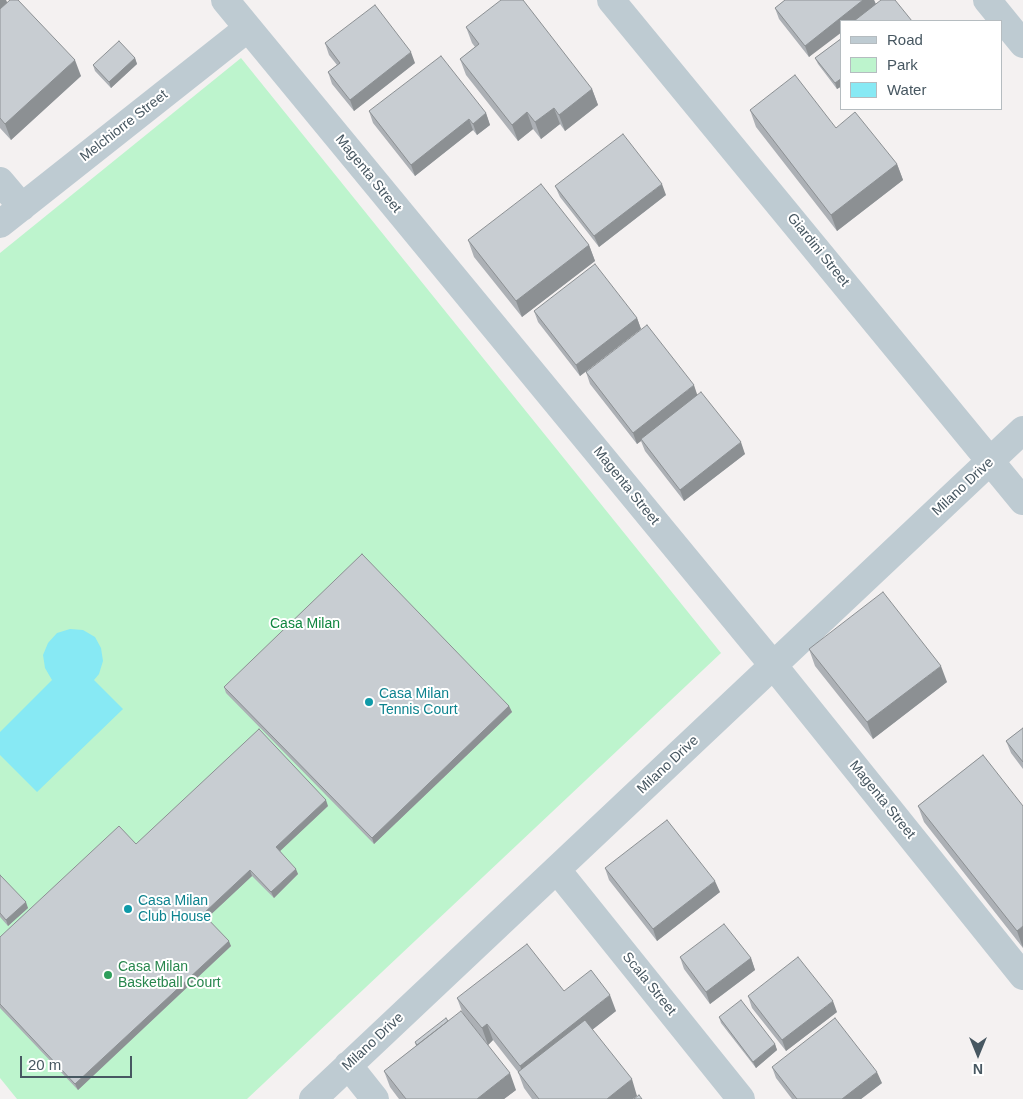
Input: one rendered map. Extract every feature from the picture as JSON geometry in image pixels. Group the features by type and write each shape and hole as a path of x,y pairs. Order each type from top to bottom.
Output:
{"street":[{"name":"Magenta Street","path":"225,0 773,665 1023,976"},
{"name":"Giardini Street","path":"612,0 1023,501"},
{"path":"987,0 1023,44"},
{"name":"Melchiorre Street","path":"0,224 248,28"},
{"path":"0,181 22,207"},
{"name":"Milano Drive","path":"313,1099 1023,430"},
{"name":"Scala Street","path":"556,870 741,1099"},
{"path":"348,1065 375,1099"}],"green space":[{"name":"Casa Milan","path":"241,58 721,653 247,1099 17,1099 0,1078 0,253"}],"water":[{"path":"70,629 83,630 95,637 101,648 103,661 99,674 94,680 123,709 37,792 0,755 0,732 52,680 45,668 43,655 48,643 57,633"}],"building":[{"path":"10,0 18,0 75,60 5,124 0,118 0,9"},
{"path":"501,0 523,0 592,89 559,115 554,108 535,122 527,112 512,125 460,59 479,44 466,27"},
{"path":"785,0 863,0 805,46 775,8"},
{"path":"881,0 895,0 911,20 855,20"},
{"path":"375,5 411,52 350,100 328,72 340,63 325,43"},
{"path":"840,39 840,79 835,83 815,58"},
{"path":"119,41 135,58 109,82 93,65"},
{"path":"441,56 486,113 473,124 469,119 411,165 369,111"},
{"path":"795,75 836,128 855,112 897,164 831,215 750,110"},
{"path":"623,134 662,184 594,236 555,186"},
{"path":"541,184 589,245 516,301 468,240"},
{"path":"595,264 637,318 576,365 534,311"},
{"path":"647,325 694,385 633,433 586,372"},
{"path":"701,392 741,442 680,490 641,439"},
{"name":"Casa Milan Tennis Court","path":"362,554 509,706 372,838 224,687"},
{"path":"883,592 941,666 867,722 809,649"},
{"path":"1023,728 1023,762 1006,741"},
{"name":"Casa Milan Club House","path":"259,729 326,800 276,847 296,869 271,892 250,870 203,914 229,941 75,1084 0,1004 0,937 119,826 136,844"},
{"path":"983,755 1023,806 1023,926 1017,931 918,806"},
{"path":"667,820 715,881 653,929 605,868"},
{"path":"0,875 26,902 6,920 0,913"},
{"path":"724,924 751,958 706,992 680,957"},
{"path":"527,944 564,991 591,970 610,995 520,1066 487,1024 482,1028 457,998"},
{"path":"798,957 833,1001 782,1040 748,996"},
{"path":"741,1000 775,1044 753,1062 719,1017"},
{"path":"461,1011 510,1073 477,1099 406,1099 384,1071"},
{"path":"446,1018 448,1021 417,1045 415,1042"},
{"path":"835,1018 877,1072 842,1099 797,1099 772,1067"},
{"path":"585,1020 632,1079 607,1099 539,1099 518,1072"},
{"path":"639,1095 642,1099 634,1099"}],"place":[{"name":"Casa Milan Tennis Court","path":"369,702"},
{"name":"Casa Milan Club House","path":"128,909"},
{"name":"Casa Milan Basketball Court","path":"108,975"}]}
